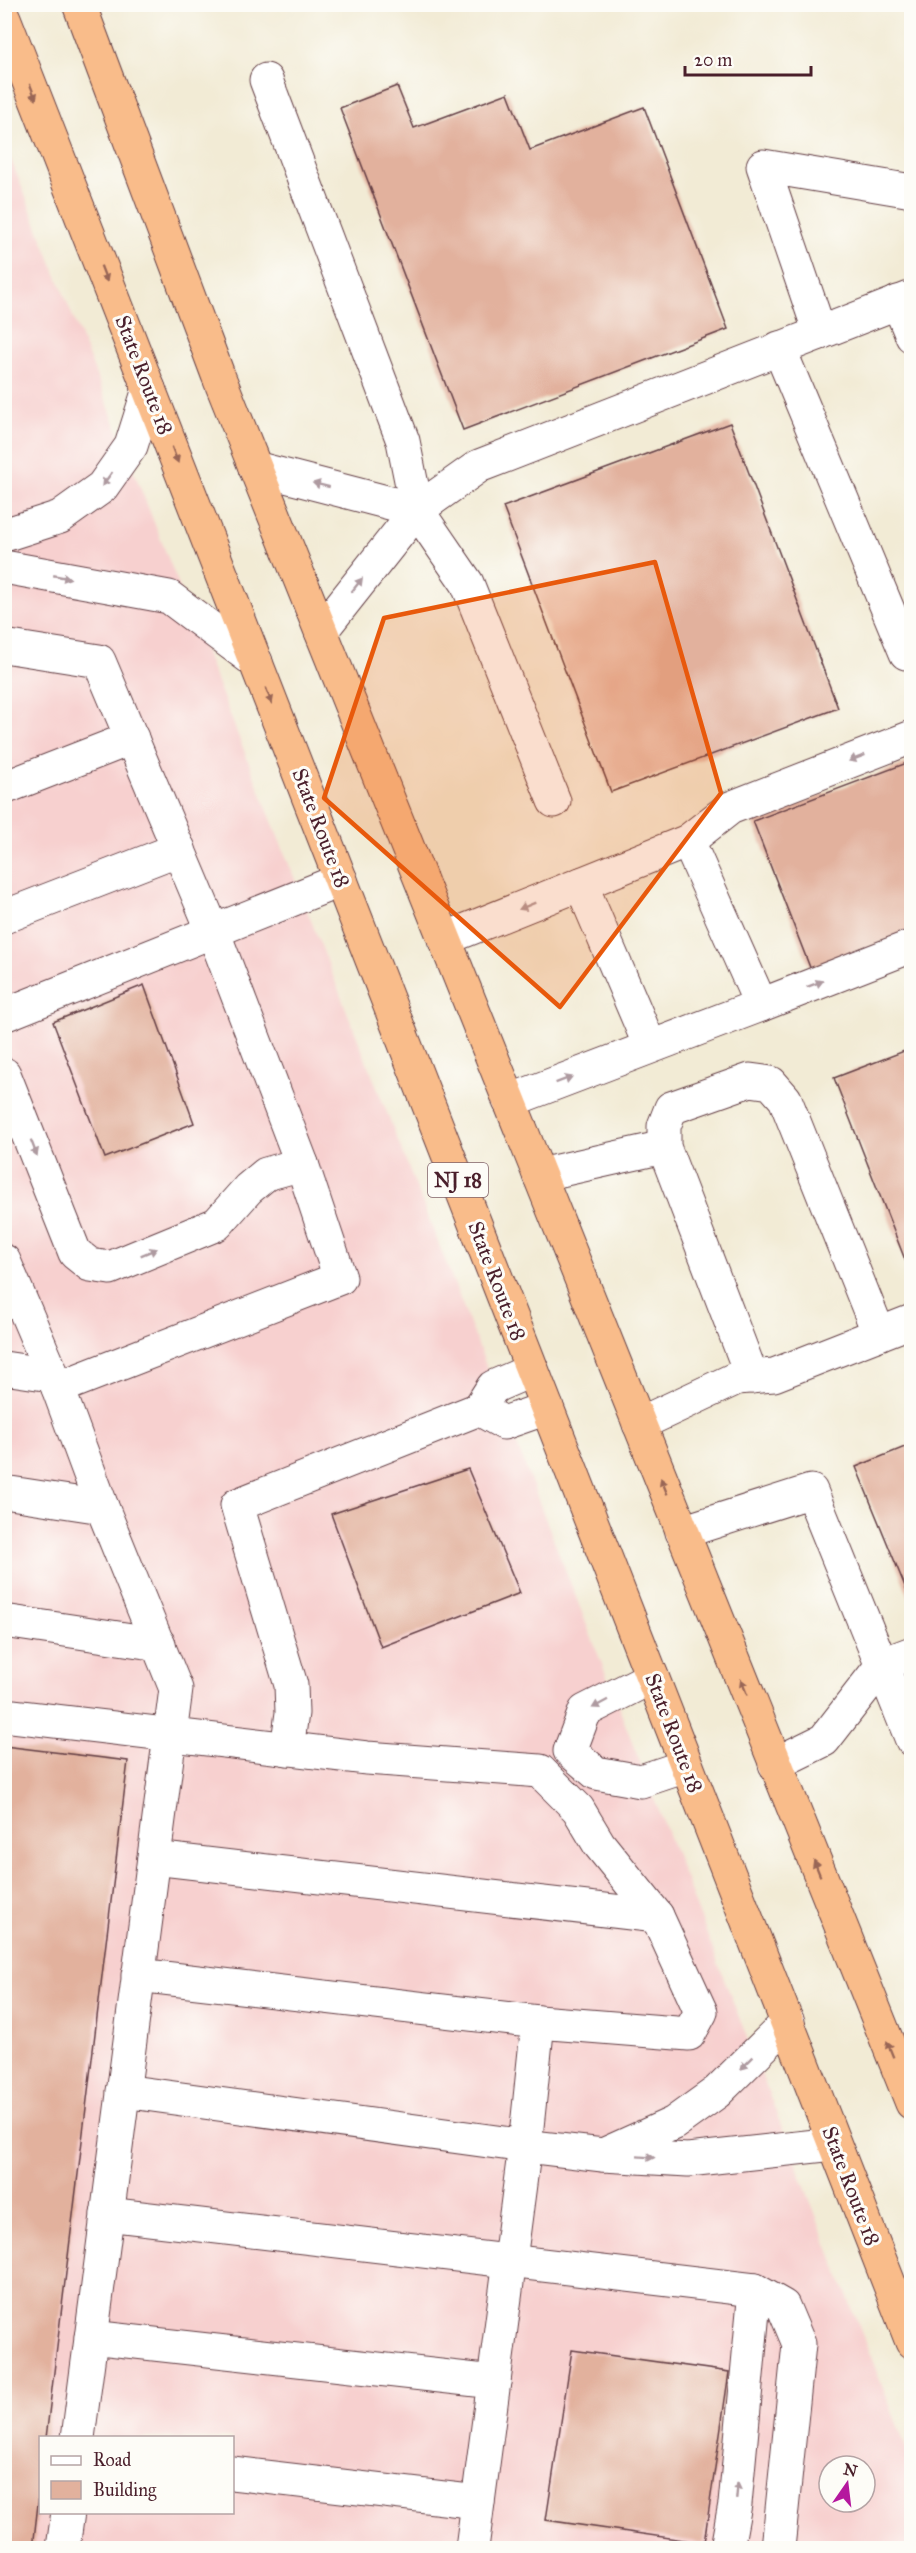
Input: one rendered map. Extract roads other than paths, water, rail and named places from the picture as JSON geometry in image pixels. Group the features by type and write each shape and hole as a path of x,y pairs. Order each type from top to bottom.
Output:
{"highway":[{"path":"79,4 218,375 912,2103"},
{"name":"State Route 18","path":"4,18 912,2342"}],"lane":[{"path":"266,80 403,441 417,510 467,584 554,801"},
{"path":"820,333 763,166 912,190"},
{"path":"321,632 417,510 479,466 905,299 912,336"},
{"path":"779,348 906,652 912,651"},
{"path":"4,535 60,517 102,487 130,446 149,389"},
{"path":"255,468 417,510"},
{"path":"4,567 169,597 256,662"},
{"path":"4,646 99,661 213,931 302,1164 340,1278 54,1381 4,1368"},
{"path":"444,939 688,841 730,808 912,737"},
{"path":"4,789 132,738"},
{"path":"688,841 761,1005"},
{"path":"4,917 179,849"},
{"path":"4,1015 341,880"},
{"path":"581,884 650,1046"},
{"path":"510,1101 912,946"},
{"path":"4,1074 75,1253 90,1265 110,1268 217,1224 248,1189 266,1174 302,1164"},
{"path":"753,1377 664,1148 664,1126 671,1108 750,1080 771,1083 785,1099 879,1334"},
{"path":"538,1175 664,1148"},
{"path":"4,1261 176,1689 78,2436"},
{"path":"639,1424 737,1378 774,1375 912,1321"},
{"path":"287,1749 292,1713 291,1685 237,1505 479,1409 493,1387 532,1370"},
{"path":"479,1409 504,1423 547,1408"},
{"path":"682,1532 811,1491 897,1659 912,1740"},
{"path":"4,1492 102,1507"},
{"path":"4,1621 159,1644"},
{"path":"775,1764 824,1740 897,1659"},
{"path":"4,1714 170,1736 367,1758 540,1771 570,1751 585,1711 652,1677"},
{"path":"570,1751 596,1773 641,1781 686,1766"},
{"path":"138,1975 538,2022 689,2034 701,2012 657,1916 599,1845 578,1809 540,1771"},
{"path":"154,1858 657,1916"},
{"path":"472,2548 525,2146 538,2022"},
{"path":"603,2155 674,2123 717,2092 788,2022"},
{"path":"123,2091 603,2155 688,2160 834,2144"},
{"path":"107,2214 755,2290 783,2306 798,2344 778,2548"},
{"path":"727,2548 735,2504 755,2290"},
{"path":"91,2337 494,2382"},
{"path":"234,2473 478,2502"},
{"path":"63,2548 68,2514"}]}
